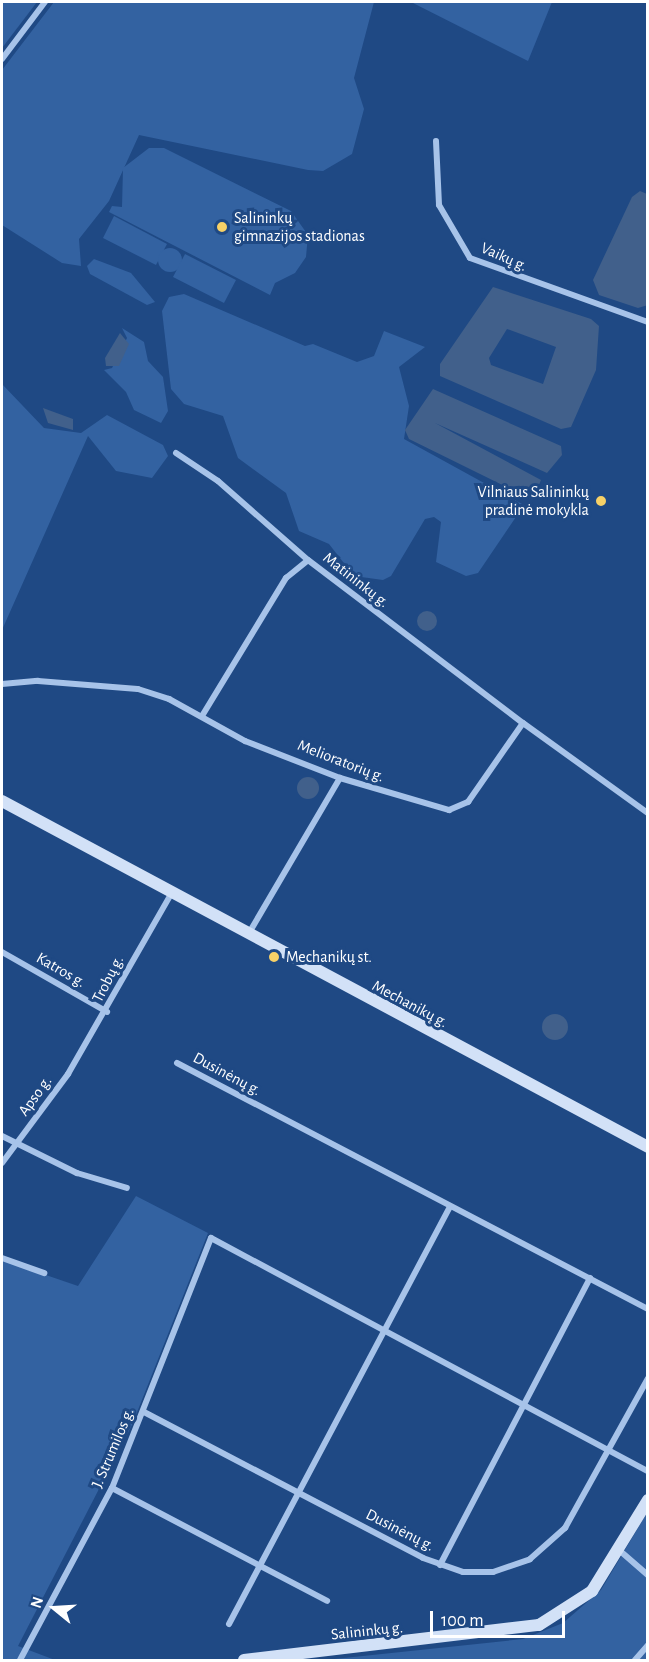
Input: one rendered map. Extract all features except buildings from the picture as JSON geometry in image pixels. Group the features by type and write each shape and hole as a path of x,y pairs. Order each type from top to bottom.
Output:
{"main road":[{"name":"Mechanikų g.","path":"2,801 247,936 648,1147"},
{"name":"Salininkų g.","path":"244,1660 539,1625 583,1600 619,1550 648,1500"}],"street":[{"path":"2,59 45,2"},
{"name":"Vaikų g.","path":"436,141 439,205 470,258 648,322"},
{"name":"Matininkų g.","path":"176,453 218,481 308,560 523,723"},
{"path":"202,716 286,579 308,560"},
{"name":"Melioratorių g.","path":"2,684 108,683 169,699 244,741 340,778 434,808 459,807 477,791 523,723"},
{"path":"523,723 648,813"},
{"path":"247,936 340,778"},
{"name":"Trobų g.","path":"68,1074 107,1012 171,894"},
{"name":"Katros g.","path":"2,952 107,1012"},
{"name":"Dusinėnų g.","path":"177,1063 648,1309"},
{"name":"Apso g.","path":"2,1163 68,1074"},
{"path":"2,1136 77,1173 127,1188"},
{"path":"229,1624 450,1207"},
{"name":"J. Strumilos g.","path":"20,1660 112,1488 211,1238 385,1331"},
{"path":"2,1258 44,1273"},
{"path":"440,1566 590,1278"},
{"path":"385,1331 648,1471"},
{"name":"Dusinėnų g.","path":"144,1412 440,1566 493,1572 530,1559 565,1528 648,1378"},
{"path":"112,1488 327,1601"},
{"path":"619,1550 648,1575"},
{"path":"635,1660 648,1645"}],"shaded area":[{"path":"2,2 37,2 2,48"},
{"path":"54,2 374,2 354,78 364,109 352,154 323,171 308,170 139,135 109,201 79,239 81,266 62,263 2,225 2,70"},
{"path":"411,2 552,2 528,61"},
{"name":"Salininkų gimnazijos stadionas","path":"149,148 164,148 291,211 308,235 306,257 295,273 275,283 270,295 109,212 112,206 122,207 123,168"},
{"path":"640,191 647,194 648,305 638,308 599,295 593,280 632,197"},
{"path":"114,216 167,244 156,265 103,238"},
{"path":"170,248 179,251 182,260 179,269 170,272 161,269 158,260 161,251"},
{"path":"185,254 236,280 224,303 173,277"},
{"path":"94,259 131,273 155,302 147,305 90,274 87,266"},
{"path":"493,287 591,319 599,326 596,370 571,427 561,429 440,376 440,364","holes":["507,329 556,347 543,384 491,365 489,358"]},
{"path":"184,294 305,346 313,344 357,362 374,356 384,331 425,347 399,367 409,406 404,439 524,505 478,573 466,576 436,562 441,522 434,517 425,519 391,576 383,580 354,576 329,544 299,531 286,493 238,458 223,416 184,404 171,389 162,311 169,297"},
{"path":"122,328 144,342 148,361 163,377 168,411 161,423 134,410 126,392 104,370 112,368 127,338"},
{"path":"120,333 129,344 119,366 106,366 105,358"},
{"path":"2,384 44,428 81,433 107,415 163,445 168,456 152,478 116,471 88,436 2,630"},
{"path":"433,389 561,446 562,455 547,473 435,423 541,480 533,500 409,439 405,430"},
{"path":"43,408 73,419 73,430 48,423"},
{"path":"423,611 431,611 437,617 437,625 431,631 423,631 417,625 417,617"},
{"path":"304,777 312,777 319,784 319,792 312,799 304,799 297,792 297,784"},
{"path":"555,1014 564,1018 568,1027 564,1036 555,1040 546,1036 542,1027 546,1018"},
{"path":"136,1196 208,1233 132,1425 18,1646 55,1660 2,1660 2,1260 78,1286"},
{"path":"647,1513 647,1660 325,1660 523,1639 563,1623 601,1590"}],"place":[{"name":"Salininkų gimnazijos stadionas","path":"222,227"},
{"name":"Vilniaus Salininkų pradinė mokykla","path":"601,501"},
{"name":"Mechanikų st.","path":"274,957"}]}
